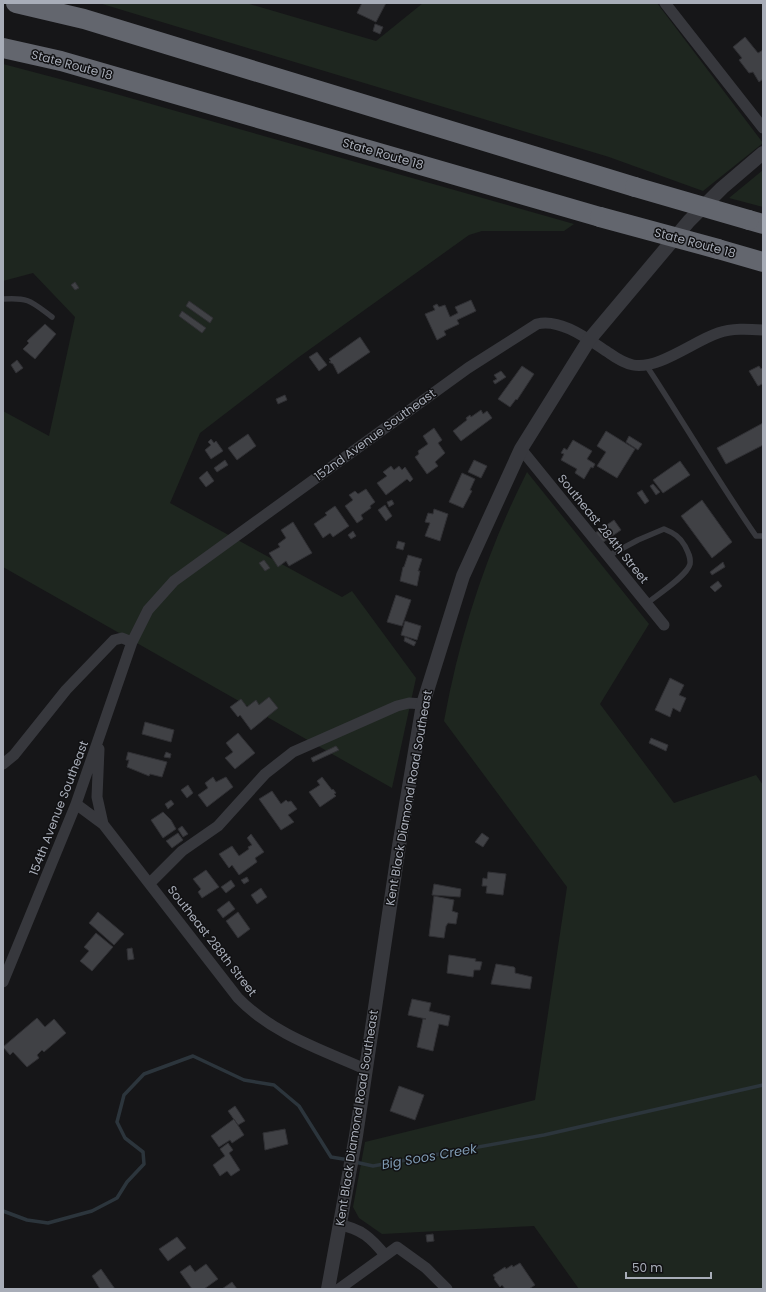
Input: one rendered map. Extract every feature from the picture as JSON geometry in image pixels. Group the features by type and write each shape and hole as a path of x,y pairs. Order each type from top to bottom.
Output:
{"highway":[{"path":"16,3 84,19 635,187 756,222"},
{"name":"State Route 18","path":"3,48 61,61 600,217 763,262"}],"street":[{"path":"665,3 763,128"},
{"path":"589,340 689,221 722,188 763,153"},
{"name":"152nd Avenue Southeast","path":"132,642 148,610 174,581 498,348 530,328 543,323 558,325 589,340 624,363 634,366 646,365"},
{"path":"646,365 719,332 736,329 763,330"},
{"name":"Kent Black Diamond Road Southeast","path":"328,1289 339,1225 348,1186 399,846 423,704 463,576 521,449 589,340"},
{"name":"Southeast 284th Street","path":"521,449 664,625"},
{"path":"3,764 14,755 66,690 114,640 122,638 132,642"},
{"name":"154th Avenue Southeast","path":"3,982 76,804 132,642"},
{"path":"150,883 182,851 218,826 265,774 293,752 397,706 409,703 423,704"},
{"name":"Southeast 288th Street","path":"99,738 97,797 103,824"},
{"name":"Southeast 288th Street","path":"76,804 103,824 238,998 254,1014 278,1030 365,1070"},
{"path":"339,1225 349,1226 364,1233 375,1242 385,1256"},
{"path":"339,1289 397,1247 426,1268 447,1289"}],"lane":[{"path":"3,299 21,298 31,301 52,317"},
{"path":"646,365 734,505 756,536 763,536"},
{"path":"608,556 638,540 664,529 675,533 682,541 690,555 690,565 684,574 646,604"}],"shaded area":[{"path":"99,3 246,3 376,41 423,3 657,3 763,143 703,191 609,157"},
{"path":"3,64 109,92 574,224 564,231 482,231 469,235 299,357 200,433 170,503 342,597 352,591 416,678 392,788 3,567 3,411 49,436 75,317 33,273 3,281"},
{"path":"763,170 763,207 729,198"},
{"path":"527,472 649,624 600,704 674,803 756,775 763,785 763,1289 579,1289 534,1226 382,1234 359,1218 353,1207 365,1142 535,1100 567,887 444,721 458,656 476,593 499,532"}],"building":[{"path":"362,3 386,3 376,22 357,13"},
{"path":"375,24 383,27 380,34 373,31"},
{"path":"745,37 758,53 763,50 763,79 759,82 753,72 749,73 739,60 742,58 733,47"},
{"path":"75,282 79,288 75,290 71,285"},
{"path":"471,300 476,311 457,320 459,324 444,331 446,335 437,340 425,314 435,310 433,306 437,304 439,307 445,305 450,317 458,313 455,307"},
{"path":"189,301 213,318 210,323 186,306"},
{"path":"182,311 206,328 202,333 179,316"},
{"path":"45,324 56,334 35,359 23,349 29,343 27,341"},
{"path":"360,337 370,352 338,374 333,364 329,362 331,361 329,359"},
{"path":"317,352 327,365 319,371 309,357"},
{"path":"17,360 23,368 16,373 11,365"},
{"path":"522,366 534,374 517,400 516,399 510,407 498,399"},
{"path":"759,366 761,369 763,367 763,386 762,384 758,386 749,371"},
{"path":"501,371 506,377 495,384 493,381 497,379 494,375"},
{"path":"285,395 287,400 278,404 276,399"},
{"path":"481,410 483,414 487,411 492,418 461,441 453,431 467,420 466,418 470,415 471,417"},
{"path":"763,423 763,445 726,464 717,448"},
{"path":"434,428 442,440 438,443 445,453 435,462 438,466 427,474 415,457 419,454 418,451 428,444 423,436"},
{"path":"606,431 635,449 617,478 597,466 606,452 597,446"},
{"path":"248,434 256,446 237,460 228,448"},
{"path":"629,436 642,444 638,450 626,442"},
{"path":"211,439 214,443 216,441 223,451 211,459 205,450 211,445 208,442"},
{"path":"573,440 592,451 587,459 595,464 593,468 591,467 584,479 575,473 577,469 561,460 564,454 561,453 564,448 567,450"},
{"path":"225,460 228,465 217,472 214,468"},
{"path":"474,460 487,466 481,478 468,472"},
{"path":"680,461 690,475 663,493 653,480"},
{"path":"391,466 394,470 399,466 402,470 405,467 413,479 410,482 407,479 386,495 377,483 387,476 383,472"},
{"path":"207,471 214,481 206,487 199,478"},
{"path":"462,473 475,479 470,490 472,491 463,508 449,502"},
{"path":"653,484 660,492 656,495 650,486"},
{"path":"366,489 375,502 370,506 371,508 361,515 363,519 357,523 345,506 353,500 349,495 355,491 358,494"},
{"path":"642,490 649,501 645,504 637,493"},
{"path":"392,500 394,504 389,507 387,502"},
{"path":"702,500 732,542 712,558 681,516"},
{"path":"385,505 392,516 386,521 378,510"},
{"path":"335,506 349,526 333,537 330,533 323,538 314,524 327,515 325,513"},
{"path":"434,509 448,514 440,541 425,536 430,523 425,522 428,513 433,514"},
{"path":"614,520 621,530 602,543 595,533"},
{"path":"293,522 312,553 289,566 286,561 278,567 269,553 280,547 278,544 286,538 281,530"},
{"path":"353,531 356,536 351,539 348,535"},
{"path":"398,541 405,543 403,550 396,548"},
{"path":"408,555 422,559 418,571 420,571 417,586 400,581 403,567"},
{"path":"264,560 270,568 265,571 259,563"},
{"path":"723,562 725,567 712,575 710,572"},
{"path":"718,581 722,586 715,592 710,587"},
{"path":"396,595 411,600 402,626 387,622"},
{"path":"405,621 421,626 417,640 401,635"},
{"path":"405,637 416,642 414,646 404,641"},
{"path":"670,678 684,685 679,695 686,698 680,712 673,708 670,717 655,710"},
{"path":"269,697 278,708 251,730 240,715 238,717 230,707 241,699 247,707 256,700 259,705"},
{"path":"145,722 174,730 171,742 142,734"},
{"path":"238,733 255,753 235,769 225,758 233,752 226,743"},
{"path":"651,738 668,745 666,751 649,743"},
{"path":"336,746 339,750 313,762 311,758"},
{"path":"128,752 167,762 162,777 150,774 149,776 127,767 129,760 126,760"},
{"path":"166,752 171,754 170,758 164,757"},
{"path":"213,777 216,782 226,777 233,787 207,807 198,795 208,788 205,783"},
{"path":"322,777 336,793 334,794 336,796 320,807 309,792 320,785 317,781"},
{"path":"188,785 193,793 187,798 181,790"},
{"path":"272,791 281,804 286,800 288,802 291,801 297,809 288,815 294,822 281,830 259,799"},
{"path":"171,800 174,804 168,809 165,804"},
{"path":"163,812 171,820 176,829 163,838 151,820"},
{"path":"182,826 188,834 183,837 178,829"},
{"path":"178,833 183,840 172,848 166,841"},
{"path":"482,833 489,838 483,847 475,842"},
{"path":"251,834 264,852 255,858 257,862 239,875 232,865 229,868 219,854 232,846 239,856 252,845 247,838"},
{"path":"206,870 219,887 202,898 198,892 201,889 193,879"},
{"path":"488,872 506,874 503,895 486,893 487,886 482,886 483,878 487,879"},
{"path":"247,877 249,881 244,884 241,880"},
{"path":"231,880 235,886 226,893 221,887"},
{"path":"434,884 461,889 460,897 432,895"},
{"path":"261,888 267,897 257,904 251,895"},
{"path":"434,896 454,900 452,911 458,913 456,924 448,923 446,926 444,938 429,936"},
{"path":"229,901 235,909 223,918 217,910"},
{"path":"98,912 124,934 114,945 89,923"},
{"path":"238,912 250,929 238,938 226,921"},
{"path":"96,933 113,947 92,971 80,961 89,951 84,947"},
{"path":"132,948 134,959 128,960 127,949"},
{"path":"449,955 476,959 475,961 482,962 480,970 474,970 473,977 447,973"},
{"path":"496,964 514,967 515,973 532,977 530,989 491,984"},
{"path":"412,999 431,1003 429,1011 450,1016 448,1026 439,1024 433,1051 417,1047 423,1019 426,1019 408,1015"},
{"path":"37,1018 45,1027 54,1019 66,1033 44,1052 42,1050 37,1055 39,1058 27,1067 13,1052 10,1055 3,1047"},
{"path":"399,1086 424,1095 415,1120 390,1111"},
{"path":"235,1106 245,1121 238,1125 228,1111"},
{"path":"234,1119 244,1135 232,1143 230,1140 219,1147 211,1136"},
{"path":"285,1129 288,1144 265,1150 263,1133"},
{"path":"228,1143 233,1150 229,1153 240,1170 231,1176 227,1171 220,1176 213,1165 225,1156 220,1149"},
{"path":"433,1234 434,1241 427,1242 426,1235"},
{"path":"177,1237 186,1248 168,1261 159,1249"},
{"path":"520,1263 535,1285 529,1289 505,1289 502,1285 500,1287 493,1275 505,1267 506,1269 512,1265 513,1267"},
{"path":"206,1264 218,1279 204,1289 192,1289 180,1272 190,1265 195,1272"},
{"path":"101,1269 115,1289 100,1289 92,1276"},
{"path":"232,1282 237,1289 222,1289"}],"waterway":[{"name":"Big Soos Creek","path":"3,1211 27,1220 48,1223 92,1211 117,1198 127,1182 144,1164 143,1152 125,1138 117,1122 124,1095 144,1074 193,1056 244,1080 274,1085 299,1106 331,1157 349,1160"},
{"name":"Big Soos Creek","path":"355,1162 373,1166 544,1135 763,1085"}]}
